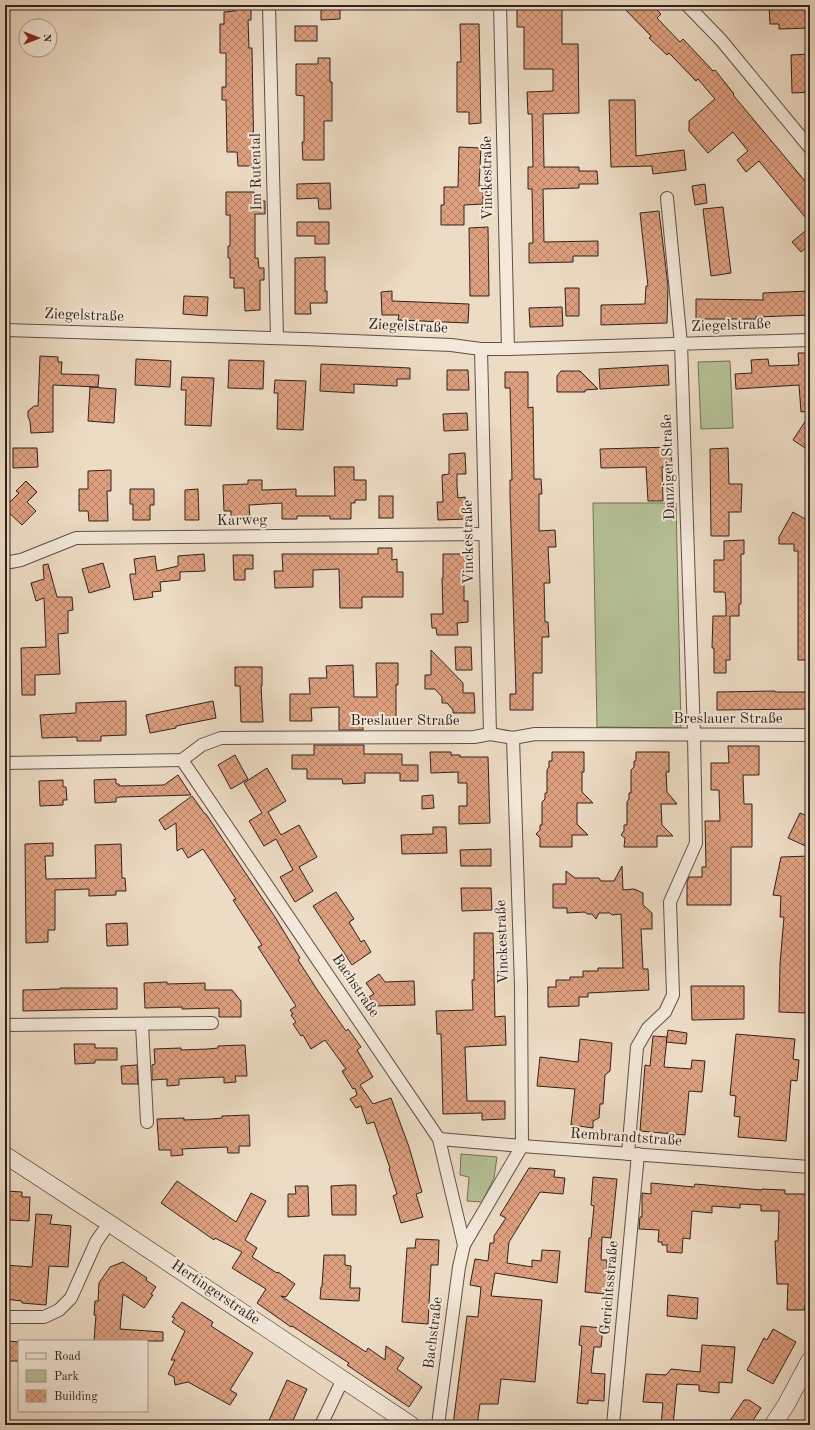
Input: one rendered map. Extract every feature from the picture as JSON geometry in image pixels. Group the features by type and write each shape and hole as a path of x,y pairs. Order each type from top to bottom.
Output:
{"main road":[{"name":"Hertingerstraße","path":"5,1143 11,1160 343,1378 411,1425"},
{"path":"773,1425 806,1378 810,1360"}],"street":[{"name":"Im Rutental","path":"269,5 277,338"},
{"name":"Vinckestraße","path":"500,5 508,349"},
{"path":"687,5 721,40 810,148"},
{"name":"Danziger Straße","path":"633,1154 637,1047 648,1028 665,1012 673,995 670,902 696,843 694,735 681,344 667,198"},
{"name":"Ziegelstraße","path":"5,330 277,338 451,345 481,349 810,340"},
{"name":"Vinckestraße","path":"481,349 490,734"},
{"name":"Karweg","path":"5,563 21,560 76,538 485,534"},
{"name":"Breslauer Straße","path":"182,760 202,745 221,738 474,737 490,734 513,738 535,734 810,735"},
{"name":"Vinckestraße","path":"513,738 520,986 522,1146"},
{"path":"5,763 182,760"},
{"name":"Bachstraße","path":"182,760 439,1139 464,1245"},
{"path":"5,1025 212,1022"},
{"path":"142,1024 146,1122"},
{"name":"Rembrandtstraße","path":"439,1139 810,1168"},
{"name":"Bachstraße","path":"438,1425 459,1267 464,1245 522,1146"},
{"name":"Gerichtsstraße","path":"613,1425 633,1154"},
{"path":"5,1317 44,1317 59,1310 71,1298 96,1242 109,1223"},
{"path":"321,1425 343,1378"}],"green space":[{"path":"730,361 733,428 701,429 698,362"},
{"path":"593,503 676,503 681,728 597,727"},
{"path":"461,1154 497,1157 494,1178 482,1202 467,1201 469,1177 460,1175"}],"building":[{"path":"235,5 251,5 251,20 248,20 249,48 252,48 254,166 238,166 237,152 227,152 226,100 222,100 222,87 226,87 226,53 220,53 220,24 224,24 224,12 235,11"},
{"path":"321,5 340,5 340,19 321,20"},
{"path":"621,5 652,5 661,14 657,18 680,42 683,39 713,71 715,70 734,94 733,95 810,187 810,223 759,161 746,172 737,160 748,151 733,132 708,153 689,131 689,121 715,99 698,79 696,81 669,53 667,55 649,38 651,36"},
{"path":"769,5 810,5 810,28 779,29 779,24 770,24"},
{"path":"517,6 562,6 562,44 578,44 579,113 543,114 544,167 579,167 579,171 597,171 598,184 579,184 579,188 543,189 544,242 598,241 598,256 573,256 573,262 529,263 529,243 533,243 532,189 528,189 528,167 533,167 532,114 528,114 527,92 553,91 553,69 524,69 524,27 517,27"},
{"path":"460,24 479,24 481,123 469,124 469,112 457,112 457,62 461,62"},
{"path":"295,26 317,26 317,41 295,41"},
{"path":"810,54 810,92 792,93 791,55"},
{"path":"318,58 330,58 330,82 332,82 332,121 324,121 324,160 303,160 302,142 304,142 304,96 296,95 296,64 318,64"},
{"path":"609,100 635,100 636,156 684,150 686,170 653,174 652,166 611,167"},
{"path":"459,147 481,148 479,186 483,186 483,204 464,205 464,225 441,225 441,205 444,205 444,187 458,187"},
{"path":"330,183 331,209 319,209 318,198 297,199 297,184"},
{"path":"705,184 707,203 695,205 692,186"},
{"path":"226,192 254,192 254,196 262,196 262,201 265,201 265,214 255,214 255,258 258,258 259,268 264,268 264,280 260,280 260,310 245,311 244,288 234,288 234,278 230,278 230,258 228,258 228,246 230,246 230,215 226,215"},
{"path":"723,207 731,273 711,276 703,209"},
{"path":"659,211 668,286 667,323 601,325 601,305 645,304 646,286 648,286 640,213"},
{"path":"297,222 329,222 329,244 315,244 315,236 297,236"},
{"path":"488,227 489,296 470,296 469,228"},
{"path":"810,227 810,244 801,252 792,242"},
{"path":"325,257 325,291 327,291 327,303 310,303 311,314 295,314 295,258"},
{"path":"565,288 579,288 579,316 566,316"},
{"path":"392,291 392,301 469,304 468,323 398,320 399,315 382,315 381,292"},
{"path":"810,291 810,315 756,317 756,319 696,319 696,299 763,300 763,293"},
{"path":"184,296 208,297 207,316 183,314"},
{"path":"562,307 563,326 530,327 529,308"},
{"path":"798,353 810,353 810,411 801,412 799,385 736,389 735,374 752,373 751,360 768,359 769,366 799,365"},
{"path":"40,356 58,357 58,362 62,362 61,374 99,375 98,387 53,385 53,432 31,433 28,411 34,406 38,406"},
{"path":"136,359 171,361 170,387 135,385"},
{"path":"229,360 264,361 263,389 228,388"},
{"path":"321,364 410,368 410,379 397,379 397,386 354,384 354,393 320,391"},
{"path":"668,365 669,385 600,389 599,369"},
{"path":"447,370 468,370 469,390 447,390"},
{"path":"561,371 580,371 598,389 585,390 585,392 557,392 557,376"},
{"path":"505,372 528,372 528,408 533,407 534,479 541,479 542,494 539,494 539,531 555,530 556,547 548,547 550,583 544,583 545,622 548,622 549,637 542,637 542,673 533,673 533,710 510,710 510,694 516,694 510,495 510,480 512,480 510,388 505,388"},
{"path":"182,377 214,378 211,426 185,425 186,390 181,390"},
{"path":"275,380 306,381 303,430 277,429 278,393 274,393"},
{"path":"90,387 116,389 114,423 88,421"},
{"path":"467,413 468,430 444,431 443,414"},
{"path":"810,414 810,451 793,440"},
{"path":"671,447 672,467 662,467 663,501 648,501 646,467 601,468 600,449"},
{"path":"13,448 37,448 38,467 13,468"},
{"path":"728,448 729,484 742,484 741,512 729,512 729,536 711,536 710,449"},
{"path":"465,453 466,474 457,474 457,485 458,498 465,497 466,519 438,520 437,502 443,502 442,475 449,474 449,454"},
{"path":"334,467 354,467 354,480 366,480 366,500 355,500 355,503 351,503 351,519 330,519 330,516 297,516 297,519 282,519 282,503 249,505 250,519 231,520 231,511 224,511 223,485 248,484 248,480 262,480 262,490 296,489 296,496 335,496"},
{"path":"111,470 111,491 107,491 108,521 89,521 88,511 79,511 79,489 88,489 88,471"},
{"path":"26,481 37,492 27,502 36,511 22,525 5,509 5,507 19,493 16,491"},
{"path":"130,489 154,489 154,505 150,505 150,520 133,520 133,504 130,504"},
{"path":"198,489 199,520 185,520 185,490"},
{"path":"379,496 393,496 393,518 379,518"},
{"path":"793,512 810,522 809,660 798,660 798,551 794,551 794,544 779,544 779,537"},
{"path":"744,540 744,554 741,554 741,604 739,604 739,616 730,616 730,660 726,660 726,673 714,673 714,648 712,648 713,616 726,616 726,604 725,592 714,592 714,560 724,560 724,541"},
{"path":"378,548 392,548 392,560 397,559 397,572 403,572 403,597 362,597 362,608 340,608 339,569 313,570 313,587 275,588 274,571 283,571 282,554 378,554"},
{"path":"204,554 205,571 180,572 180,580 160,582 161,591 152,592 153,597 134,600 130,574 136,574 134,559 155,556 157,571 178,566 178,556"},
{"path":"443,554 467,554 467,576 464,576 464,601 468,601 468,622 457,623 458,635 437,635 436,628 432,628 431,614 443,614"},
{"path":"233,555 253,555 253,569 245,569 245,580 234,580"},
{"path":"103,563 110,587 89,593 82,569"},
{"path":"48,564 57,597 72,597 73,610 68,611 68,633 58,634 60,674 35,675 35,695 22,695 21,648 46,647 44,598 36,601 31,583 44,579 43,565"},
{"path":"455,647 471,647 472,670 456,670"},
{"path":"431,650 463,683 463,693 474,693 475,713 453,713 453,710 447,703 442,703 442,697 435,689 425,689 425,675 431,675"},
{"path":"376,663 398,663 398,685 396,685 396,722 363,723 363,730 339,730 339,707 311,708 312,721 290,721 290,694 310,694 309,678 327,678 326,666 353,665 354,697 377,697"},
{"path":"235,667 262,667 261,686 263,722 241,722 240,686 235,686"},
{"path":"717,692 810,692 809,709 717,710"},
{"path":"126,701 126,735 101,736 101,741 77,741 77,737 42,738 40,715 76,713 76,703"},
{"path":"213,701 216,718 150,733 146,715"},
{"path":"314,745 364,745 364,754 402,754 402,765 418,765 418,781 400,781 400,773 365,773 365,783 343,784 342,779 307,779 307,769 292,769 292,755 314,755"},
{"path":"728,746 759,746 759,775 743,775 744,804 752,804 752,847 731,847 731,905 687,905 687,881 689,877 702,877 702,867 706,867 705,821 720,821 719,790 711,790 711,763 729,763"},
{"path":"430,752 451,752 451,755 460,755 460,757 488,757 490,823 459,824 459,806 467,806 467,783 458,783 458,772 431,773"},
{"path":"552,752 584,752 582,792 593,803 577,803 577,824 588,835 572,835 572,847 540,847 540,838 536,834 540,830 540,825 542,825 542,802 545,799 545,793 547,793 547,770 549,767 549,761 552,761"},
{"path":"636,752 669,752 669,772 666,772 667,792 677,804 661,804 662,825 673,836 657,836 657,847 624,847 625,838 621,835 624,831 624,825 627,825 627,802 629,799 629,793 631,793 631,770 634,767 634,761 636,761"},
{"path":"235,755 248,779 231,789 218,765"},
{"path":"267,768 286,801 268,812 281,835 299,825 317,857 299,867 313,891 295,902 280,877 293,870 276,839 264,846 249,821 262,813 244,783"},
{"path":"178,775 191,795 120,797 116,798 116,802 95,803 94,780 116,779 116,784 119,784 119,786 164,785"},
{"path":"63,780 63,787 66,787 67,800 63,800 63,805 40,806 39,781"},
{"path":"433,795 434,808 422,809 422,796"},
{"path":"192,796 206,814 275,917 300,958 298,960 318,991 346,1031 348,1029 361,1047 357,1050 373,1077 360,1085 373,1104 391,1098 409,1147 422,1192 416,1194 423,1217 401,1223 393,1196 397,1194 389,1169 390,1168 374,1122 367,1124 361,1106 356,1108 350,1099 357,1095 355,1088 353,1089 342,1071 346,1069 325,1040 311,1049 303,1035 301,1036 293,1024 296,1022 291,1015 293,1014 290,1010 296,1006 258,947 262,945 233,900 236,899 203,849 188,858 182,848 177,851 176,823 165,830 159,820"},
{"path":"800,813 810,817 810,848 788,838"},
{"path":"433,827 446,827 447,853 402,854 401,835 433,834"},
{"path":"53,843 53,856 45,856 46,879 96,878 95,845 121,844 122,878 125,878 126,891 116,891 116,895 89,896 89,889 55,890 55,930 48,930 48,942 26,943 25,844"},
{"path":"491,849 491,866 461,866 460,850"},
{"path":"810,856 810,950 807,1013 779,1012 780,964 784,917 780,917 781,896 773,895 781,857"},
{"path":"622,866 623,890 634,889 643,893 643,905 652,913 652,929 641,929 643,969 648,969 649,990 588,993 588,997 579,997 579,1006 548,1007 548,987 556,987 556,980 570,980 570,977 583,977 583,971 598,971 598,968 623,968 621,914 612,915 610,913 599,913 596,919 592,914 587,914 585,912 567,913 567,908 553,908 553,884 566,884 566,871 575,878 599,878 601,881 614,881"},
{"path":"461,888 491,888 492,910 462,911"},
{"path":"336,892 354,919 349,922 361,942 364,940 371,952 352,965 313,906"},
{"path":"127,923 128,945 107,946 106,924"},
{"path":"474,933 493,933 495,1017 505,1016 506,1045 465,1047 467,1101 505,1101 505,1119 482,1120 482,1113 443,1114 441,1034 437,1034 436,1011 473,1010 472,980 474,980"},
{"path":"379,974 385,982 414,981 415,1005 376,1006 369,997 374,994 366,983"},
{"path":"167,982 167,984 205,983 205,990 232,990 241,1001 241,1017 219,1017 219,1008 145,1008 144,983"},
{"path":"691,986 744,986 744,1019 692,1020"},
{"path":"60,988 117,988 117,1009 23,1011 23,990"},
{"path":"668,1030 687,1033 686,1044 666,1042"},
{"path":"736,1034 795,1039 793,1059 799,1060 797,1081 791,1080 786,1141 738,1137 740,1117 734,1116 736,1096 730,1095"},
{"path":"653,1036 667,1037 664,1067 691,1069 692,1060 705,1061 702,1092 689,1091 685,1135 640,1131 645,1065 650,1066"},
{"path":"580,1039 612,1043 610,1071 605,1075 603,1104 600,1104 599,1118 593,1121 593,1128 571,1125 575,1089 537,1086 540,1057 578,1062"},
{"path":"74,1044 95,1044 95,1048 117,1048 117,1060 95,1060 95,1063 75,1064"},
{"path":"245,1045 247,1076 235,1076 236,1082 224,1083 224,1077 179,1079 179,1085 167,1086 167,1079 152,1080 152,1065 155,1064 154,1049 208,1049 218,1048 218,1046"},
{"path":"137,1065 138,1084 122,1084 121,1066"},
{"path":"249,1115 250,1146 239,1146 239,1153 228,1153 227,1147 202,1148 182,1149 183,1155 171,1156 171,1150 159,1150 157,1119 211,1119 222,1118 222,1116"},
{"path":"529,1168 555,1170 554,1177 565,1178 563,1194 540,1192 509,1242 507,1263 532,1267 532,1260 541,1261 542,1250 560,1251 557,1283 495,1273 491,1296 542,1300 535,1382 501,1379 498,1404 480,1404 477,1425 453,1425 467,1316 478,1317 481,1287 470,1285 475,1259 488,1261 490,1243 494,1243 494,1236 506,1218 500,1215"},
{"path":"593,1177 617,1179 611,1238 602,1237 601,1260 607,1260 605,1294 585,1292 589,1238 591,1238 594,1206 591,1205"},
{"path":"177,1181 236,1222 251,1193 266,1201 245,1240 257,1248 252,1257 295,1284 286,1297 281,1296 366,1352 368,1348 385,1360 386,1346 404,1358 397,1369 422,1387 409,1407 347,1365 349,1363 292,1326 291,1327 257,1303 266,1289 232,1268 242,1252 215,1238 214,1240 161,1203"},
{"path":"651,1183 694,1187 695,1184 762,1190 785,1190 785,1194 810,1194 810,1248 806,1248 806,1284 809,1284 809,1305 805,1305 805,1310 787,1310 788,1284 777,1284 775,1241 778,1241 779,1211 761,1211 761,1205 740,1204 740,1208 712,1206 712,1213 692,1211 690,1239 683,1238 682,1253 667,1252 667,1245 662,1245 662,1242 658,1242 659,1230 639,1229 640,1217 642,1217 642,1193 651,1194"},
{"path":"356,1185 356,1215 332,1215 331,1186"},
{"path":"295,1186 308,1186 309,1216 288,1217 288,1194 296,1194"},
{"path":"5,1191 22,1192 22,1197 30,1197 29,1221 10,1220 10,1217 5,1216"},
{"path":"36,1214 52,1215 50,1224 71,1226 68,1267 49,1266 46,1305 22,1303 22,1301 5,1299 5,1265 32,1267"},
{"path":"416,1239 439,1240 438,1265 431,1265 428,1324 402,1322 407,1248 415,1248"},
{"path":"324,1255 345,1255 345,1265 351,1266 350,1288 360,1288 359,1301 320,1299"},
{"path":"123,1262 147,1278 146,1280 156,1287 151,1294 153,1295 144,1308 123,1294 120,1329 163,1332 163,1341 94,1340 96,1315 94,1315 95,1301 98,1301 99,1283 110,1267"},
{"path":"668,1295 698,1298 697,1319 667,1316"},
{"path":"182,1302 213,1322 211,1326 253,1353 230,1390 237,1394 230,1405 188,1382 175,1385 174,1377 168,1374 175,1360 171,1360 185,1331 172,1322 175,1318 172,1317"},
{"path":"581,1326 603,1328 601,1347 594,1347 591,1373 605,1374 604,1401 588,1400 588,1404 577,1403 582,1346 579,1345"},
{"path":"773,1329 796,1342 773,1384 747,1370 764,1338 767,1340"},
{"path":"8,1341 18,1342 18,1361 7,1361"},
{"path":"702,1345 735,1347 732,1383 719,1382 719,1393 699,1391 699,1385 677,1384 673,1425 661,1425 663,1403 643,1402 646,1374 666,1375 671,1369 700,1372"},
{"path":"287,1380 307,1389 291,1425 267,1425"},
{"path":"744,1400 749,1400 761,1408 750,1425 727,1425"}]}
